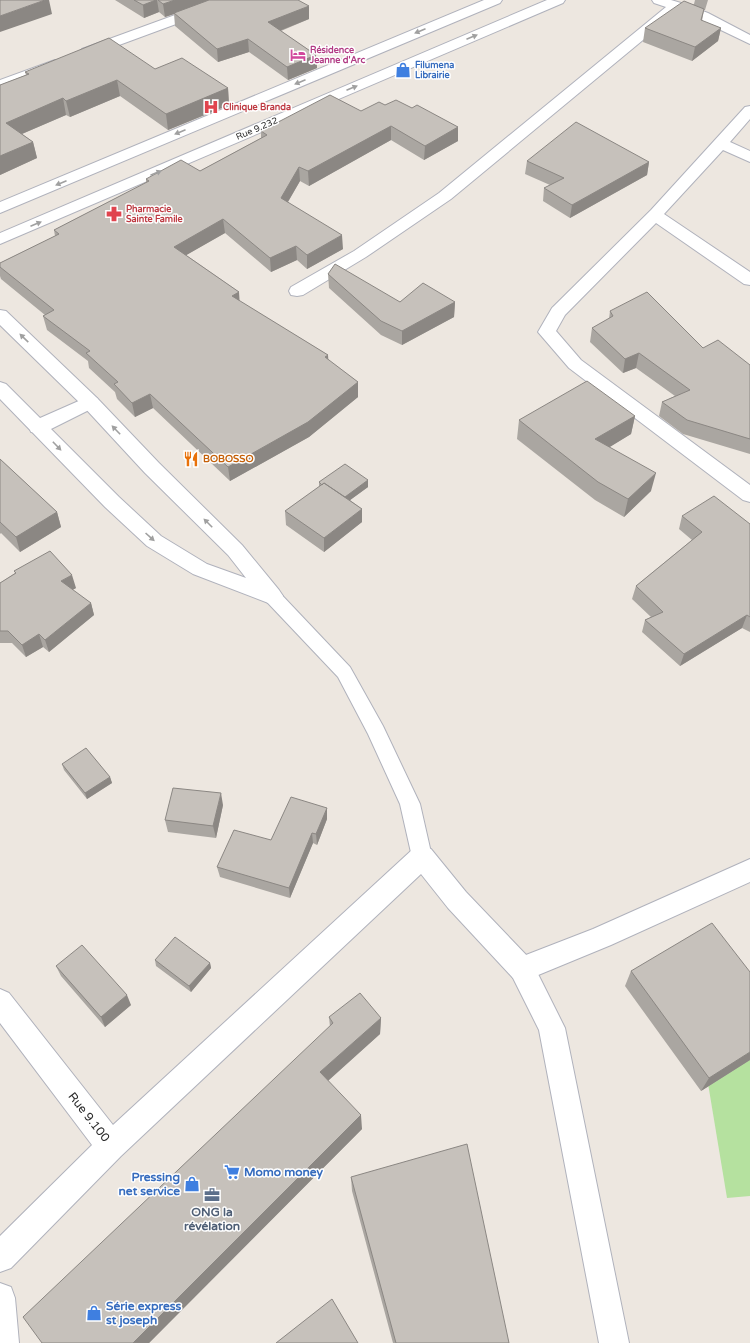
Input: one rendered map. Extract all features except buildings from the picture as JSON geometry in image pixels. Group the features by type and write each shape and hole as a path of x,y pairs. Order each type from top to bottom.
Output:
{"street":[{"path":"0,85 228,0"},
{"path":"0,208 495,0"},
{"name":"Rue 9.232","path":"0,239 558,0"},
{"path":"659,0 703,16 750,40"},
{"path":"297,291 360,254 444,196 676,6"},
{"path":"703,16 750,25"},
{"path":"0,71 14,80"},
{"path":"750,110 656,215 558,312 547,332 575,364 750,495"},
{"path":"721,144 750,157"},
{"path":"656,215 750,280"},
{"path":"0,315 90,402 152,468 235,550 272,596"},
{"path":"0,388 112,502 154,541 200,569 272,596"},
{"path":"38,427 90,402"},
{"path":"111,1146 422,857 457,900 522,969 552,1028 614,1343"},
{"path":"522,969 602,937 750,870"},
{"name":"Rue 9.100","path":"0,1002 111,1146 0,1257"},
{"path":"0,1298 4,1343"}],"lane":[{"path":"272,596 344,672 376,730 410,804 422,857"}],"green space":[{"path":"750,991 750,1196 727,1198 693,993"}],"place":[{"name":"Résidence Jeanne d'Arc","path":"298,55"},
{"name":"Filumena Librairie","path":"403,70"},
{"name":"Clinique Branda","path":"211,107"},
{"name":"Pharmacie Sainte Famile","path":"114,214"},
{"name":"BOBOSSO","path":"191,459"},
{"name":"Momo money","path":"232,1172"},
{"name":"Pressing net service","path":"192,1184"},
{"name":"ONG la révélation","path":"212,1195"},
{"name":"Série express st joseph","path":"94,1313"}]}
